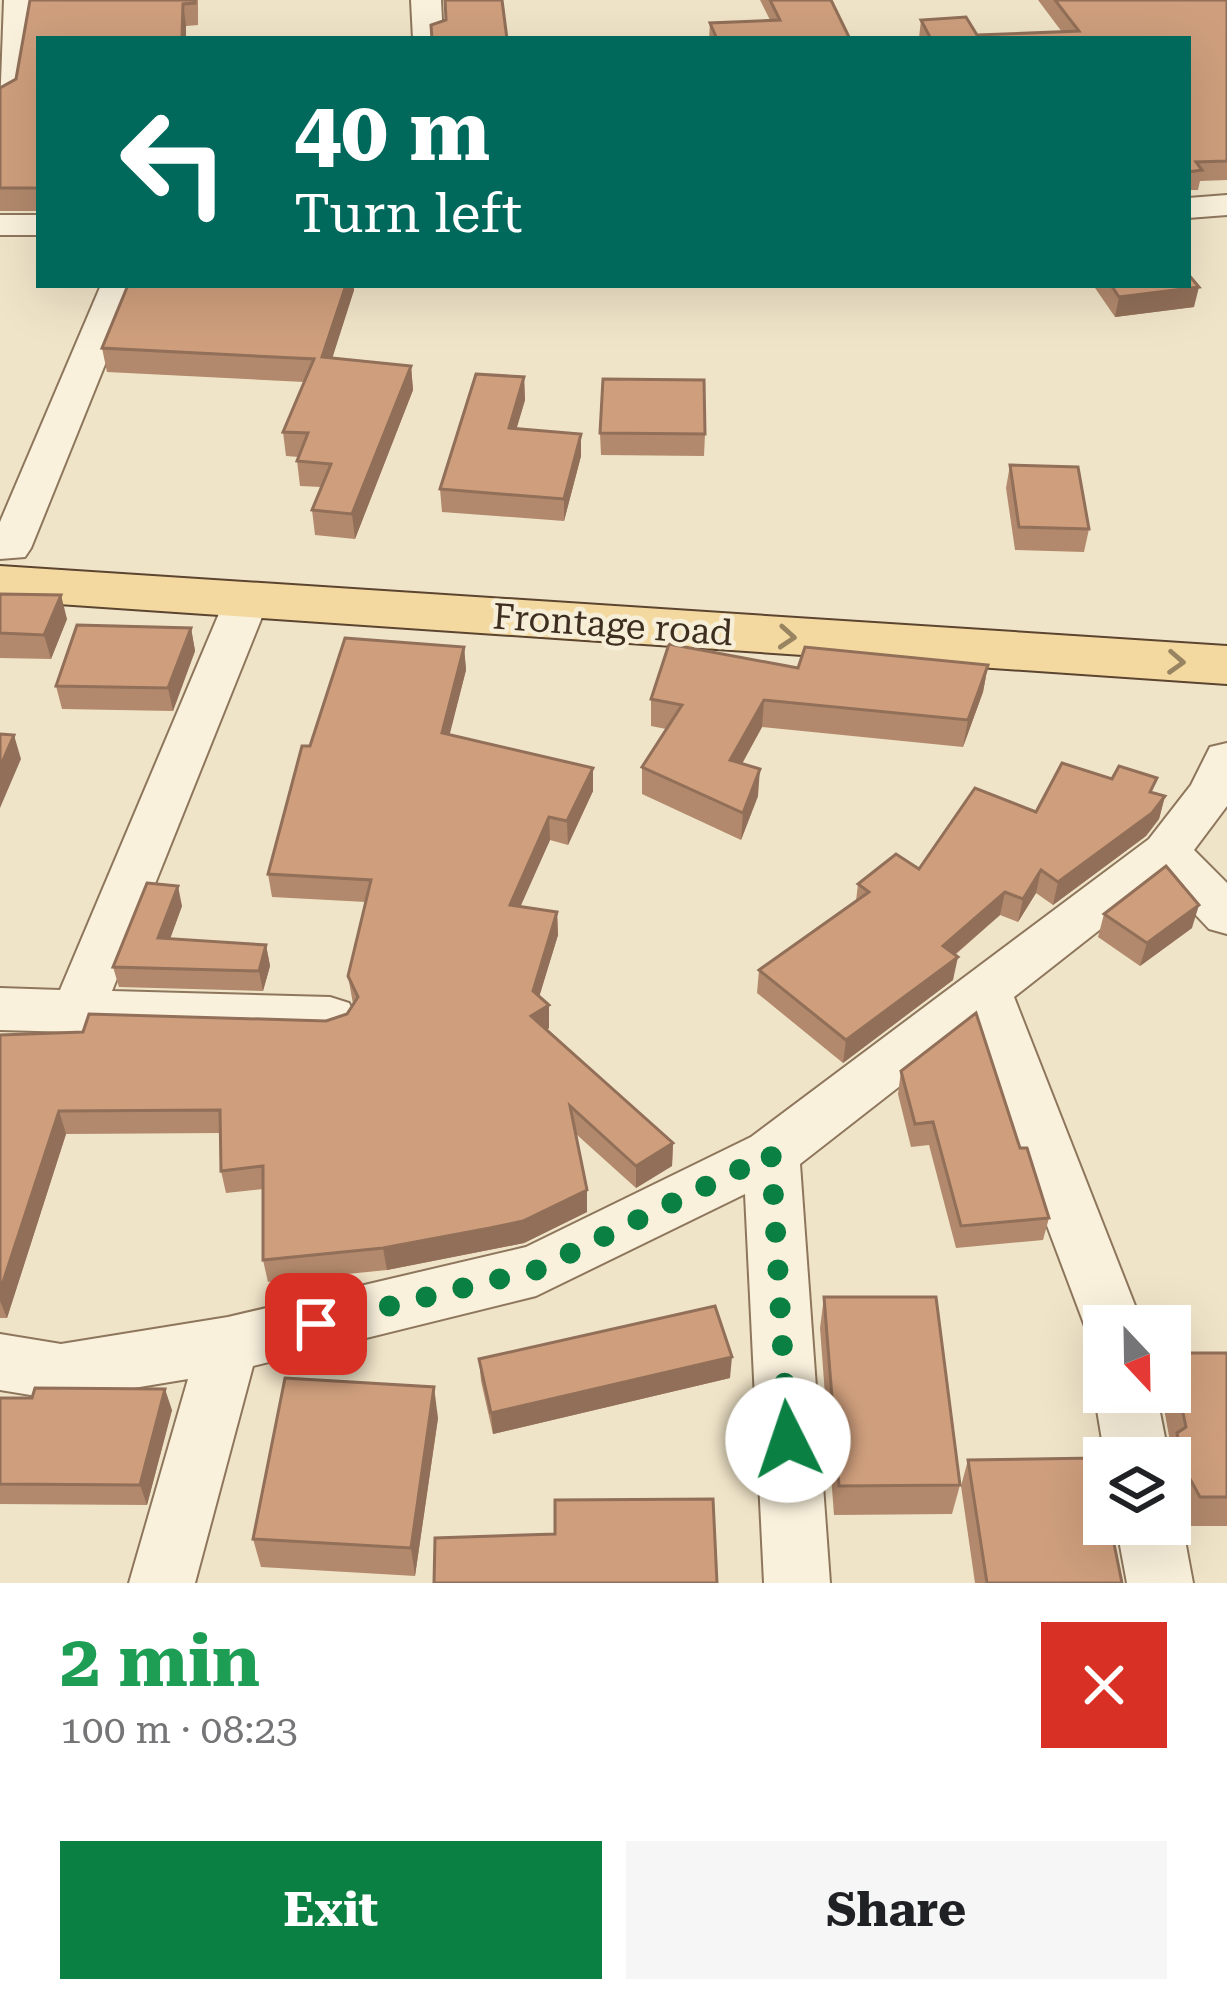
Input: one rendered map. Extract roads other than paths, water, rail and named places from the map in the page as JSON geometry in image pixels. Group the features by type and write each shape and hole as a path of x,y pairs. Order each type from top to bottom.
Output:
{"main road":[{"name":"Frontage road","path":"3,559 248,597 1227,665"},
{"path":"3,559 1227,626"}],"street":[{"path":"0,100 20,0"},
{"path":"426,0 428,36"},
{"path":"1191,208 1227,205"},
{"path":"0,225 36,225"},
{"path":"3,559 118,288"},
{"path":"77,1012 248,597"},
{"path":"0,1362 61,1372 228,1345 536,1270 771,1154 1166,852 1211,793 1227,759"},
{"path":"1166,852 1227,915"},
{"path":"986,994 1105,1305"},
{"path":"0,1009 329,1018"},
{"path":"771,1154 797,1583"},
{"path":"162,1583 228,1345"},
{"path":"1153,1545 1160,1583"}]}
